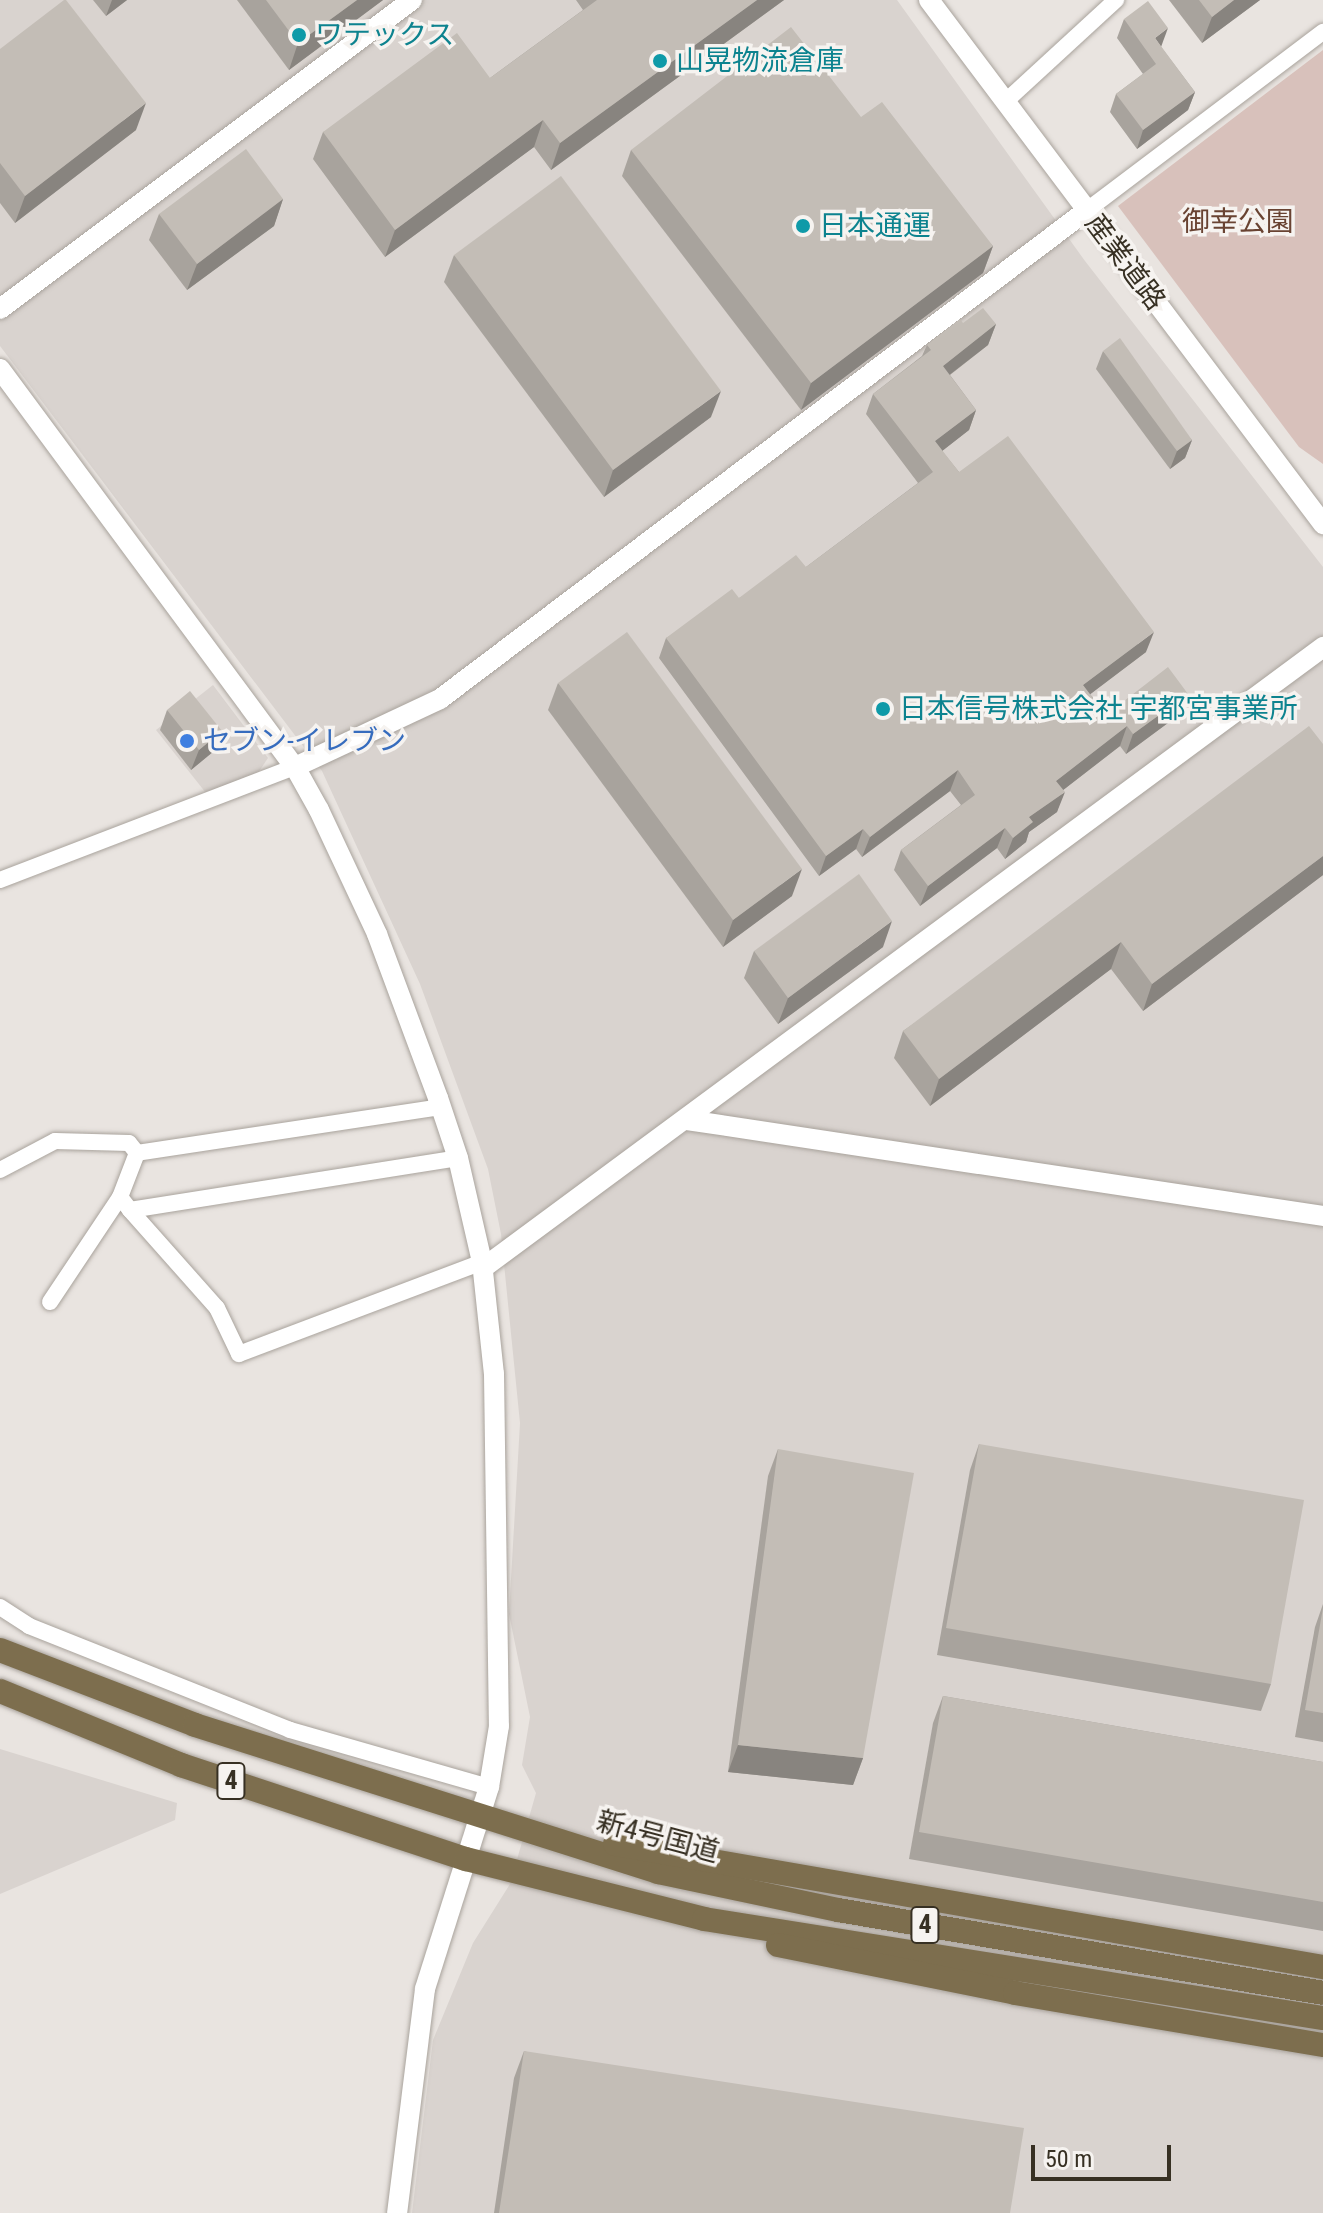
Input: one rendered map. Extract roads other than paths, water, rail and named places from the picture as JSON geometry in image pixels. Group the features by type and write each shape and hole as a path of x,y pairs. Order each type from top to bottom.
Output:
{"highway":[{"name":"新4号国道","path":"0,1650 195,1725 658,1872 838,1910 1323,1993"},
{"name":"4","path":"0,1691 181,1765 466,1859 704,1919 1323,2018"},
{"path":"533,1831 1323,1967"},
{"path":"704,1919 752,1940 1015,1993 1323,2045"}],"street":[{"path":"0,309 412,0"},
{"name":"産業道路","path":"929,0 1086,211 1314,500 1323,524"},
{"path":"1005,102 1116,0"},
{"path":"0,880 295,767 440,699 1323,32"},
{"path":"0,369 295,767 377,934 458,1158 482,1265 494,1374 499,1726 489,1787 425,1989 397,2213"},
{"path":"125,1204 217,1308 239,1354 482,1265 687,1120 1323,647"},
{"path":"137,1153 441,1107"},
{"path":"687,1120 1323,1216"},
{"path":"0,1170 55,1141 75,1138 129,1143 137,1153"},
{"path":"50,1302 125,1204 137,1153"},
{"path":"125,1204 458,1158"},
{"path":"0,1607 29,1626 290,1730 489,1787"}],"place":[{"name":"ワテックス","path":"299,35"},
{"name":"山晃物流倉庫","path":"660,61"},
{"name":"日本通運","path":"803,226"},
{"name":"日本信号株式会社 宇都宮事業所","path":"883,709"},
{"name":"セブン-イレブン","path":"187,741"}],"park label":[{"name":"御幸公園","path":"1238,222"}]}
